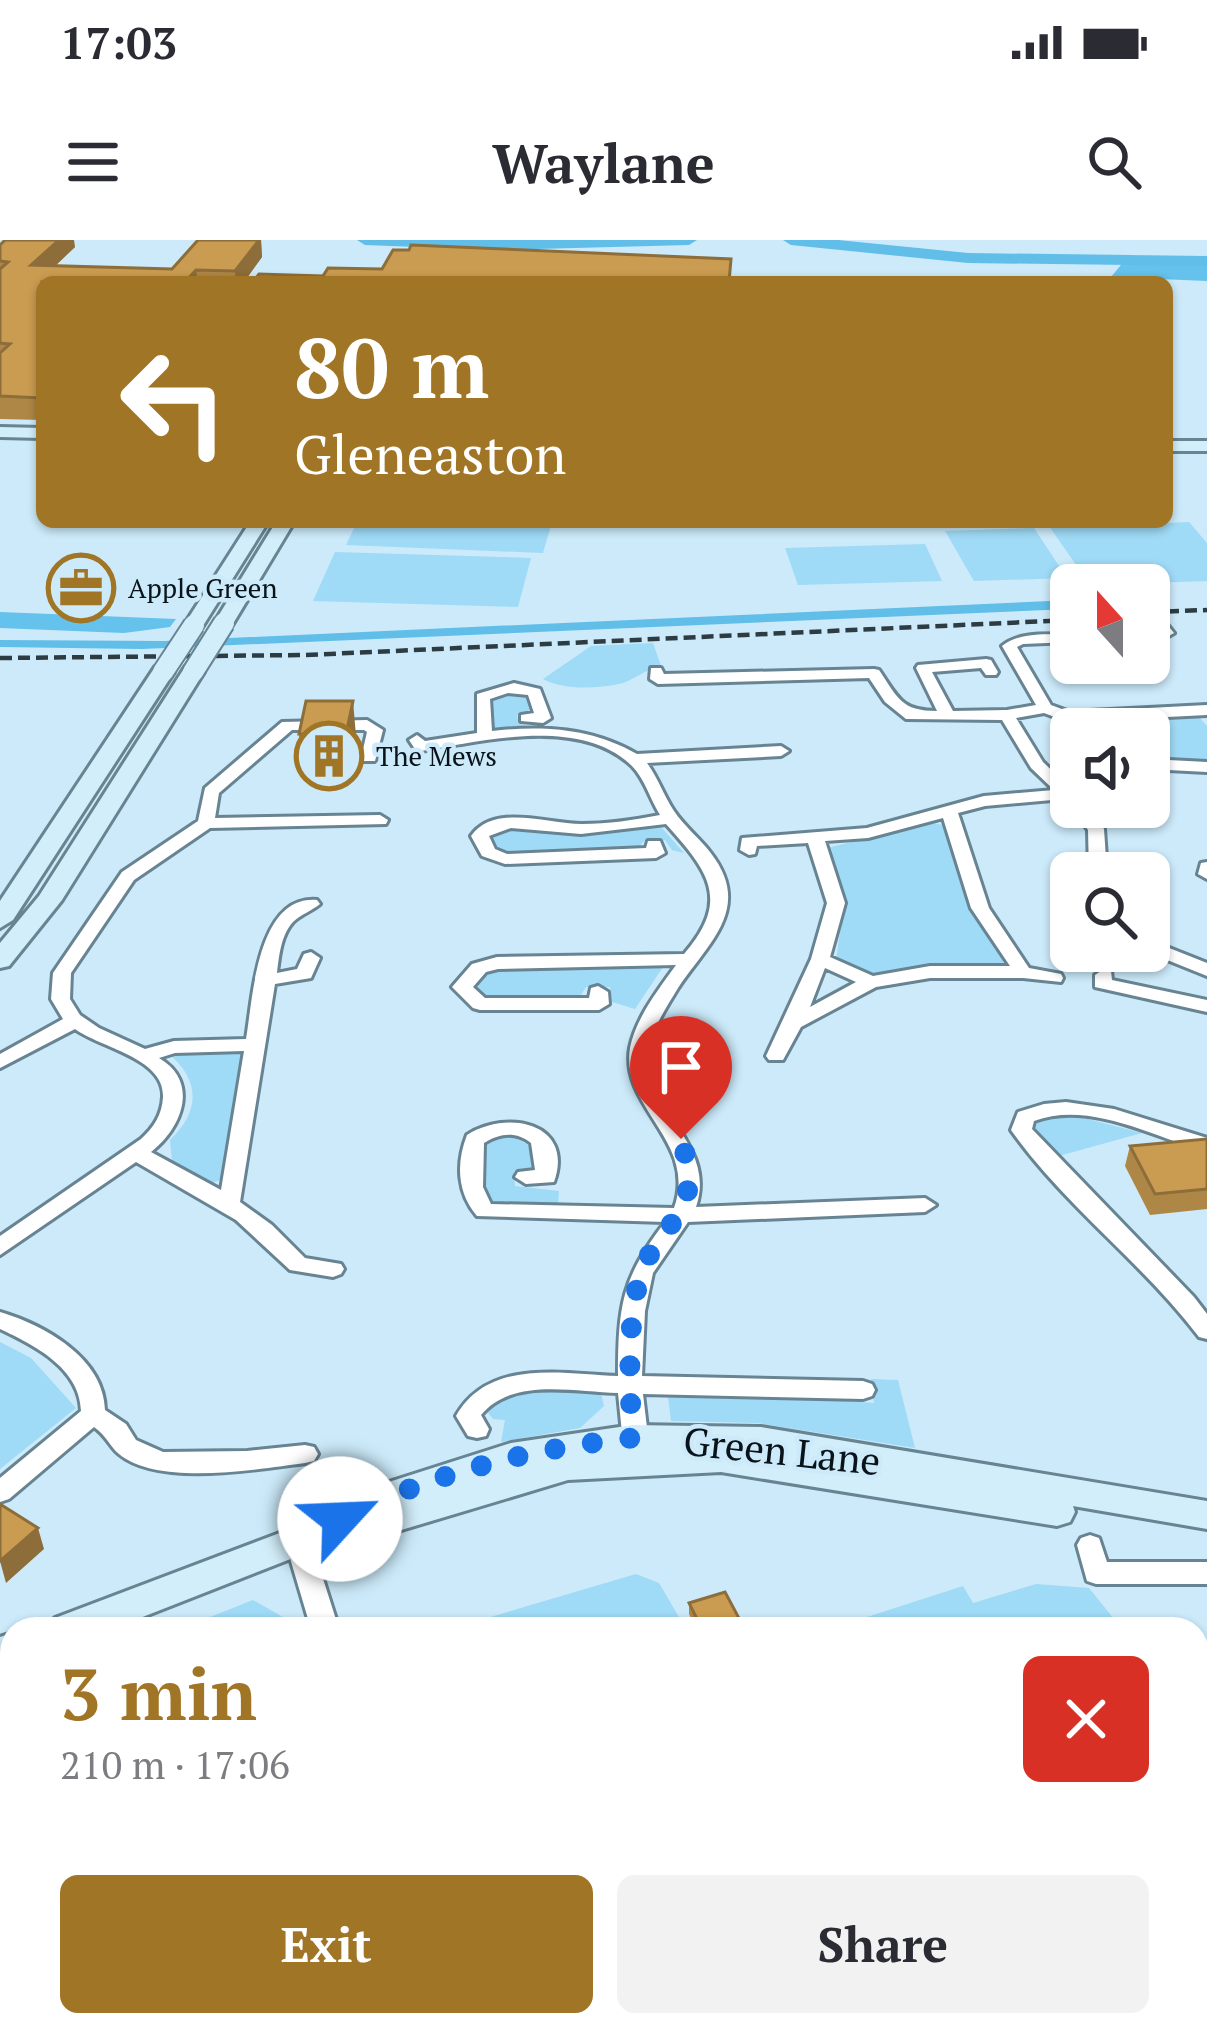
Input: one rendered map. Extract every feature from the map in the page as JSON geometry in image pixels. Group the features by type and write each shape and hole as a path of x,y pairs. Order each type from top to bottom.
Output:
{"main road":[{"path":"0,432 36,433"},
{"path":"1173,446 1207,446"},
{"path":"0,920 255,528"},
{"path":"0,960 49,900 281,528"},
{"name":"Green Lane","path":"99,1617 298,1540 636,1449 761,1440 1207,1515"},
{"name":"Green Lane","path":"636,1449 800,1467 1207,1536"},
{"path":"1038,1488 1052,1500 1207,1536"}],"street":[{"path":"1045,708 1010,646 1020,640 1050,639"},
{"path":"948,717 923,668 986,663 991,672"},
{"path":"656,671 658,679 874,673 890,699 911,716 1007,715 1045,708 1068,717 1205,712"},
{"path":"484,737 482,697 495,690 512,687 535,692 543,718 526,718"},
{"path":"1007,715 1050,778"},
{"path":"0,1247 159,1136 176,1097 167,1074 143,1056 74,1022 61,1006 57,990 62,973 94,923 136,867 191,838 206,823 212,791 288,725 367,724 375,730 369,758"},
{"path":"417,740 421,746 484,737 587,738 634,759 647,773 670,818 699,845 716,873 718,898 712,932 649,1024 638,1057 645,1087 681,1139 689,1164 689,1196 681,1216 657,1244 640,1276 631,1320 636,1449"},
{"path":"634,759 781,751"},
{"path":"1170,765 1207,767"},
{"path":"749,850 748,842 868,833 984,801 1050,800"},
{"path":"950,810 980,908 1023,973"},
{"path":"654,845 656,854 526,860 505,859 480,844 485,829 509,820 550,828 670,818"},
{"path":"206,823 380,820"},
{"path":"776,1056 820,959 836,903 816,840"},
{"path":"229,1205 268,991 265,980 272,944 287,917 311,904"},
{"path":"1170,955 1207,970"},
{"path":"265,980 304,974 310,958"},
{"path":"598,992 599,1004 480,1004 468,998 462,987 465,978 479,968 497,963 690,959"},
{"path":"820,959 871,982"},
{"path":"793,1023 871,982 930,972 1054,978"},
{"path":"1103,976 1102,982 1207,1006"},
{"path":"0,1062 74,1022"},
{"path":"143,1056 174,1046 255,1045"},
{"path":"1207,1145 1071,1106 1044,1106 1025,1117 1021,1130 1042,1157 1162,1273 1207,1331"},
{"path":"526,1177 546,1177 544,1147 536,1138 502,1127 474,1140 470,1182 476,1203 485,1211 681,1216 925,1205"},
{"path":"136,1153 229,1205 298,1265 333,1269"},
{"path":"0,1320 56,1350 92,1388 93,1414"},
{"path":"477,1429 468,1416 476,1401 498,1387 519,1382 862,1390"},
{"path":"93,1414 117,1431 127,1447 160,1462 248,1461 305,1454"},
{"path":"0,1492 93,1414"},
{"path":"298,1540 321,1617"},
{"path":"1090,1545 1096,1573 1207,1573"}],"shaded area":[{"path":"1125,260 1207,261 1207,281 1112,276"},
{"path":"1189,522 1207,543 1207,581 1170,582 1170,564 1075,564 1050,528 1173,528 1173,523"},
{"path":"354,528 550,528 543,553 346,545"},
{"path":"1034,528 1058,564 1050,564 1050,579 974,581 945,531"},
{"path":"925,544 942,581 798,585 785,548"},
{"path":"335,552 531,558 518,607 313,601"},
{"path":"1050,601 1050,610 142,649 0,647 0,640 164,641"},
{"path":"0,612 176,619 170,627 124,633 0,628"},
{"path":"653,643 661,666 624,683 580,688 543,679 591,646"},
{"path":"500,692 526,693 533,709 517,715 519,724 546,730 491,729 489,700"},
{"path":"1197,715 1207,726 1207,762 1170,760 1170,716"},
{"path":"931,823 951,826 962,886 1007,961 991,967 931,968 877,977 836,960 844,903 827,848"},
{"path":"509,825 563,832 662,828 684,853 672,850 665,840 644,841 636,850 503,853 489,843 496,829"},
{"path":"663,967 635,1009 612,1002 610,987 586,987 579,998 488,1000 475,995 472,983 494,969"},
{"path":"168,1053 245,1053 226,1178 212,1183 172,1162 170,1140 187,1118 193,1095 186,1074"},
{"path":"1065,1113 1142,1133 1055,1157 1034,1138 1030,1125 1036,1118"},
{"path":"509,1135 531,1146 535,1170 514,1171 515,1186 559,1191 558,1204 500,1206 480,1195 483,1141"},
{"path":"0,1342 31,1358 76,1408 0,1469"},
{"path":"871,1379 898,1380 915,1448 758,1423 671,1421 667,1389 874,1403"},
{"path":"525,1386 600,1389 604,1406 580,1428 501,1442 505,1420 493,1419 486,1410 495,1397"},
{"path":"636,1574 659,1583 679,1617 491,1617"},
{"path":"1036,1584 1089,1588 1112,1617 867,1617 963,1586 973,1603"},
{"path":"253,1600 283,1617 210,1617"}],"building":[{"path":"5,240 59,240 31,265 172,269 198,240 259,240 235,271 196,270 190,276 36,276 36,398 0,396 0,353 10,344 0,343 0,269 8,262 0,261 0,245"},
{"path":"411,245 731,259 730,276 323,276 328,268 382,269 393,250 409,250"},
{"path":"306,701 353,701 346,734 299,734"},
{"path":"1207,1139 1207,1189 1155,1194 1130,1146"},
{"path":"0,1504 38,1528 0,1561"},
{"path":"725,1592 738,1617 696,1617 689,1603"}],"waterway":[{"path":"365,240 496,245 689,240"},
{"path":"791,240 968,258 1207,261"}],"railway":[{"path":"1170,611 1207,610"},
{"path":"0,658 306,655 1050,621"}],"place":[{"name":"Apple Green","path":"81,588"},
{"name":"The Mews","path":"329,756"}],"route":[{"path":"340,1519 383,1498 511,1457 633,1438 631,1320 640,1276 657,1244 681,1216 689,1196 689,1164 681,1139"}]}
